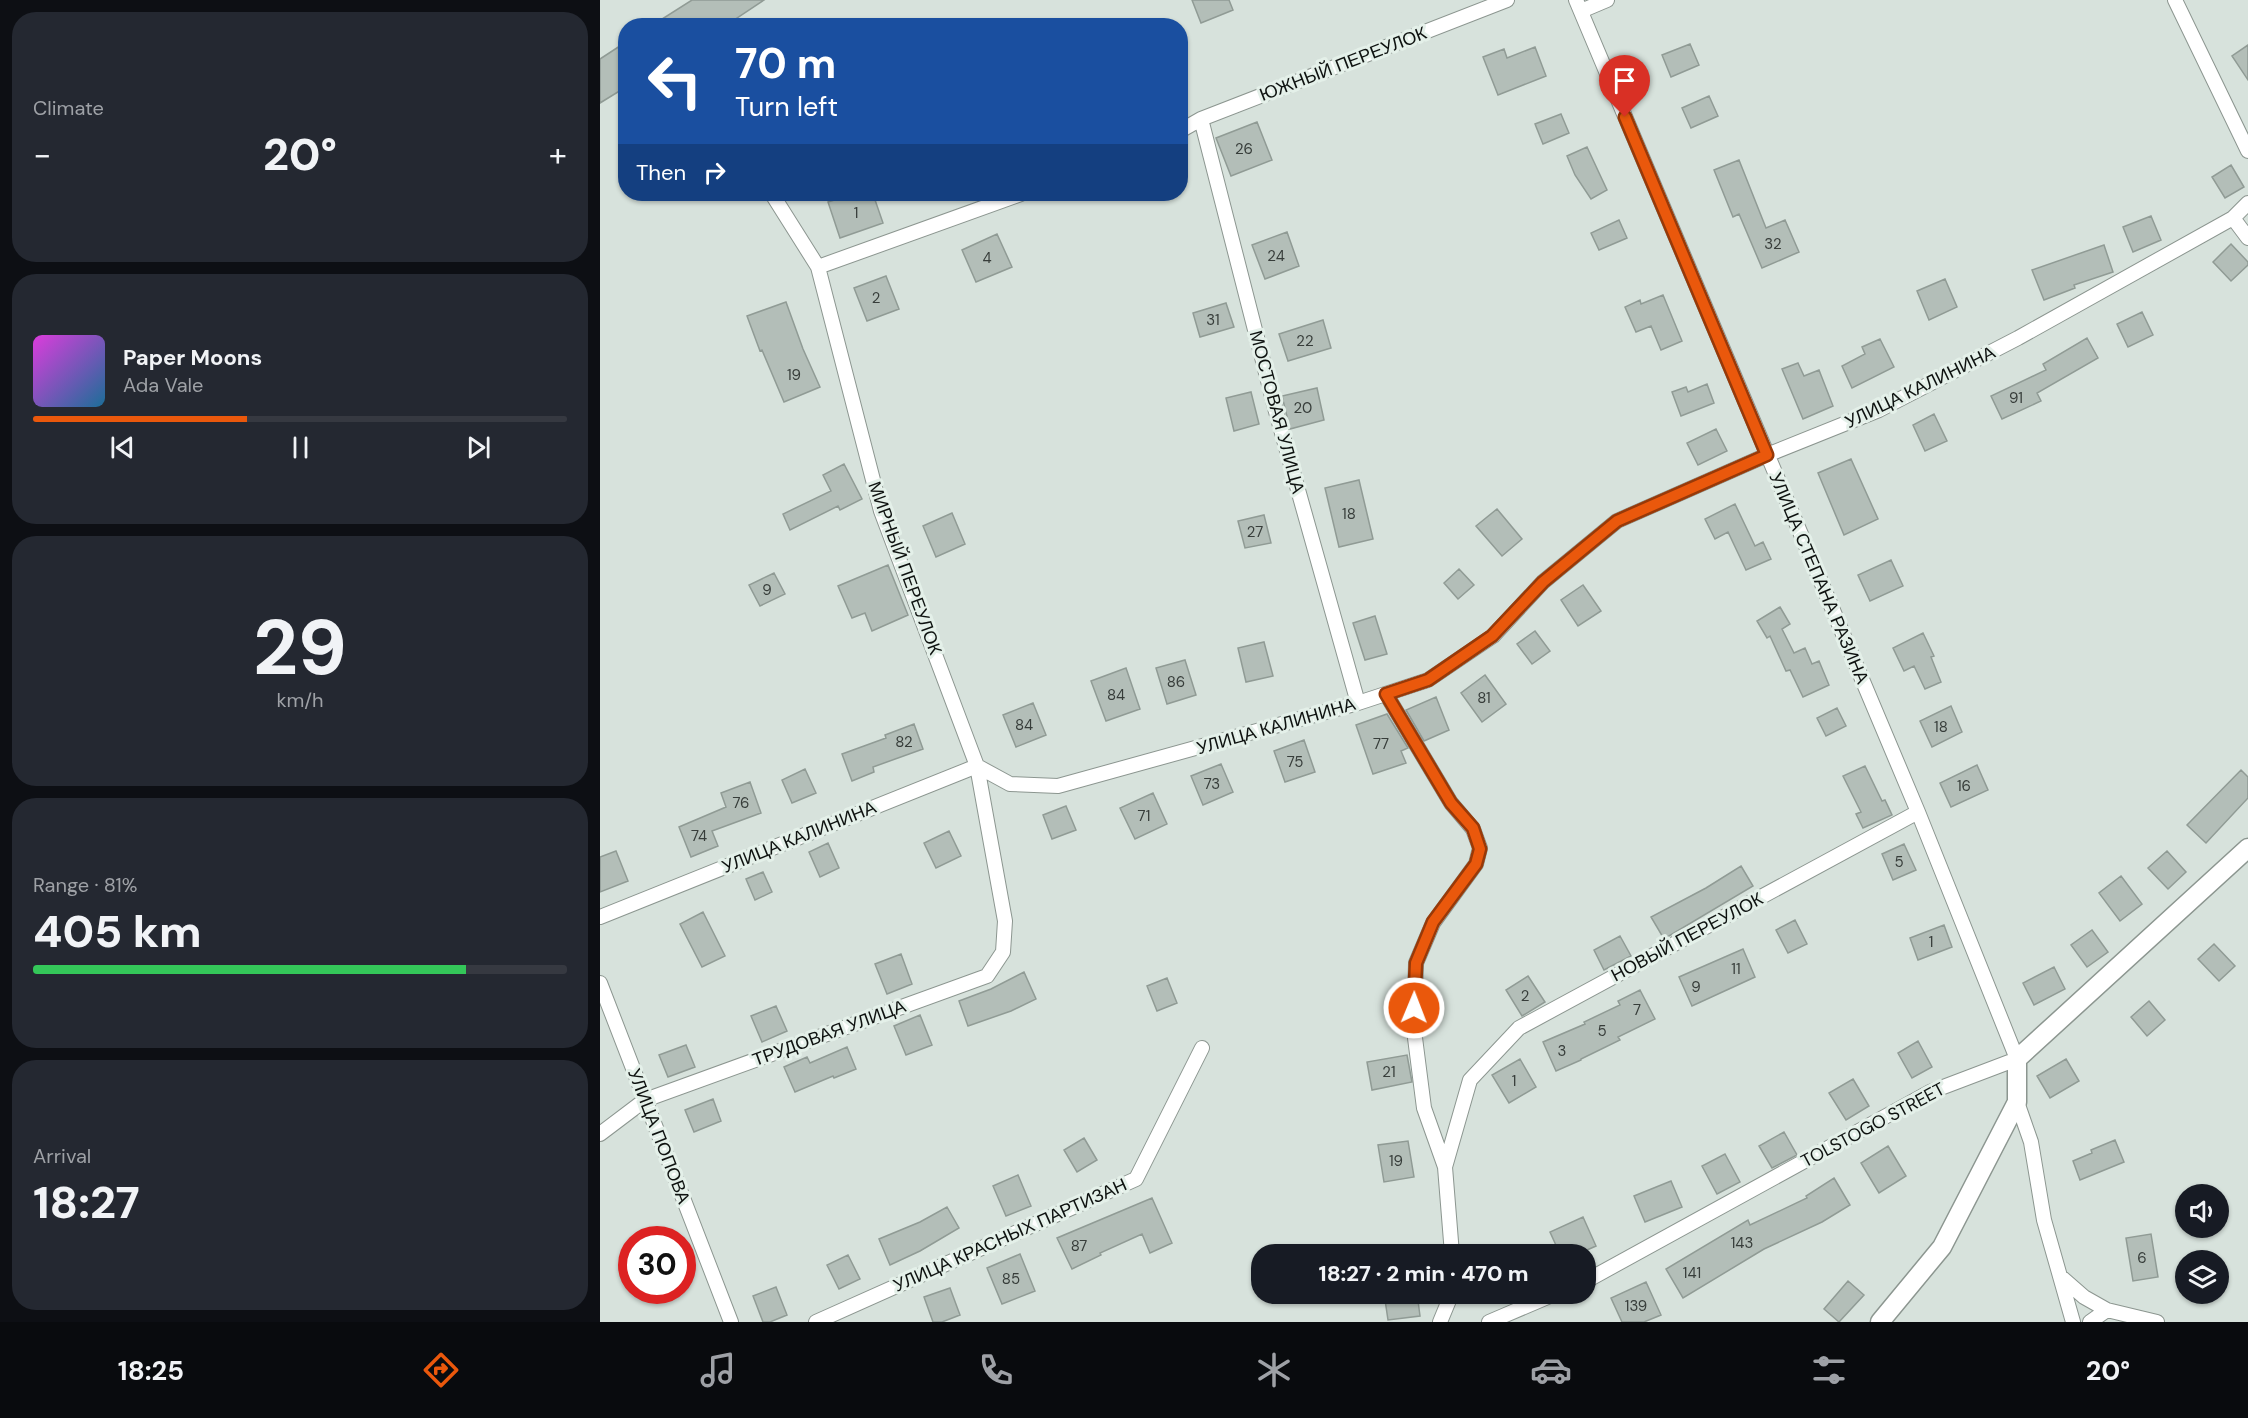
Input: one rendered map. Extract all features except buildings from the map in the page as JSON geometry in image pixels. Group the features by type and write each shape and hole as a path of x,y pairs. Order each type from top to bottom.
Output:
{"main road":[{"name":"TOLSTOGO STREET","path":"2017,1059 2248,848"},
{"path":"1880,1322 1942,1247 2017,1102 2017,1059"}],"street":[{"name":"ЮЖНЫЙ ПЕРЕУЛОК","path":"1188,126 1201,119 1507,0"},
{"path":"1579,6 1607,0"},
{"path":"2175,0 2248,151"},
{"name":"УЛИЦА СТЕПАНА РАЗИНА","path":"1579,6 1918,812 2017,1059"},
{"name":"МОСТОВАЯ УЛИЦА","path":"1201,119 1275,408 1358,703"},
{"name":"МИРНЫЙ ПЕРЕУЛОК","path":"776,201 818,267 881,511 977,766 1005,921 1003,952"},
{"path":"818,267 1002,201"},
{"name":"УЛИЦА КАЛИНИНА","path":"600,917 977,766 1010,784 1059,786 1358,703 1428,680 1492,636 1543,582 1617,521 1767,455 1880,411 2018,338 2234,218 2248,203"},
{"path":"2234,218 2248,238"},
{"path":"1386,694 1451,803 1473,828 1480,849 1476,864 1433,922 1416,963 1414,1030 1424,1108 1445,1167 1451,1244"},
{"name":"НОВЫЙ ПЕРЕУЛОК","path":"1445,1167 1470,1080 1519,1028 1918,812"},
{"name":"ТРУДОВАЯ УЛИЦА","path":"600,1134 645,1100 987,976 1003,952"},
{"name":"УЛИЦА ПОПОВА","path":"600,984 731,1322"},
{"name":"УЛИЦА КРАСНЫХ ПАРТИЗАН","path":"816,1322 1136,1179 1202,1048"},
{"name":"TOLSTOGO STREET","path":"1596,1276 1930,1092 2017,1059"},
{"path":"2017,1102 2031,1142 2044,1220 2073,1322"},
{"path":"2060,1276 2084,1297 2107,1310 2157,1322"},
{"path":"1440,1322 1447,1304"},
{"path":"1489,1322 1531,1304"},
{"path":"2090,1322 2107,1310"}],"route":[{"path":"1414,1008 1416,963 1433,922 1476,864 1480,849 1473,828 1451,803 1386,694 1428,680 1492,636 1543,582 1617,521 1767,455 1625,117"}]}
